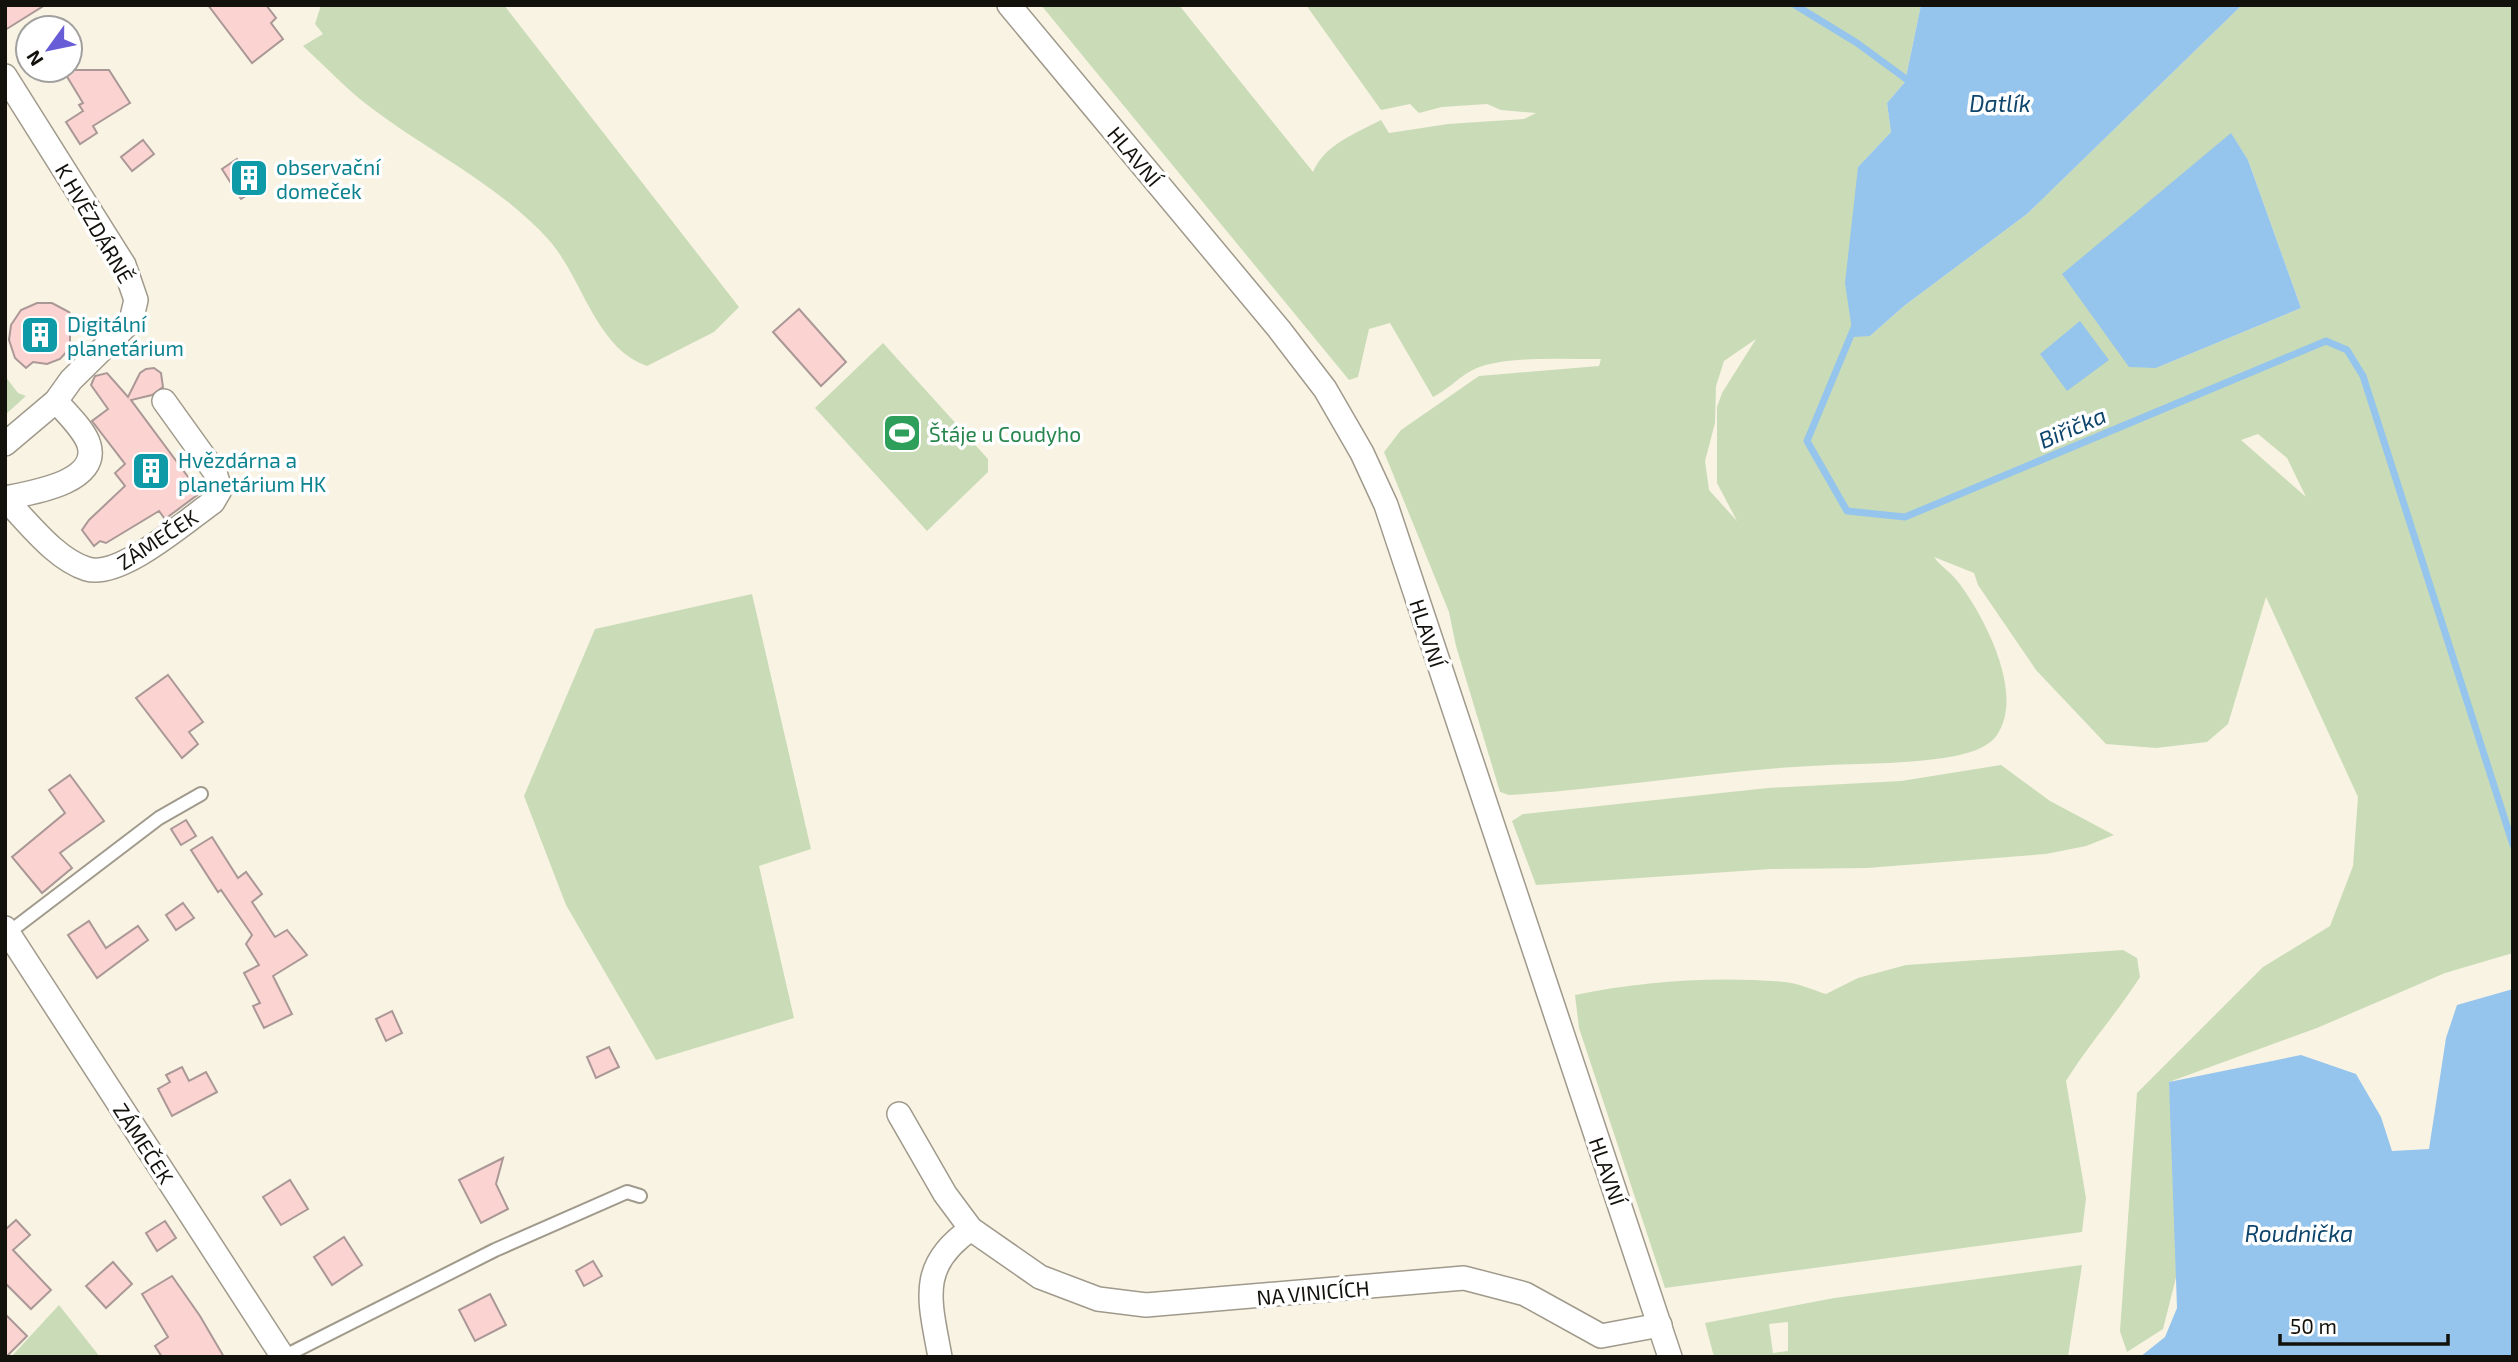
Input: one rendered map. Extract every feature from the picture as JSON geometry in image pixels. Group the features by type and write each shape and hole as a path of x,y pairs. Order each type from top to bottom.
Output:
{"street":[{"name":"HLAVNÍ","path":"1009,5 1279,329 1325,389 1363,453 1386,505 1670,1357"},
{"name":"K HVĚZDÁRNĚ","path":"5,76 124,265 136,300 131,321 71,380 56,401 5,444"},
{"name":"ZÁMEČEK","path":"5,499 56,488 86,467 91,457 89,442 56,401"},
{"name":"ZÁMEČEK","path":"5,499 66,558 88,569 108,570 131,559 213,502 220,489 215,472 164,401"},
{"name":"ZÁMEČEK","path":"7,931 283,1357"},
{"name":"NA VINICÍCH","path":"898,1114 939,1184 971,1229 1041,1277 1098,1299 1134,1304 1271,1297 1464,1278 1525,1294 1601,1336 1660,1325"},
{"path":"940,1357 929,1292 934,1267 953,1241 971,1229"}],"lane":[{"path":"7,931 159,818 201,794"},
{"path":"283,1357 495,1250 636,1191"}],"green space":[{"path":"321,5 504,5 739,307 714,332 647,366 629,357 602,328 560,255 528,219 485,185 370,107 303,46 323,34 315,24"},
{"path":"1041,5 1179,5 1313,172 1318,162 1333,147 1381,120 1389,133 1448,124 1524,119 1536,113 1501,110 1487,104 1442,107 1419,113 1410,104 1381,110 1306,5 1921,5 1905,82 1887,103 1891,132 1858,167 1870,336 1904,306 2027,214 2242,5 2513,5 2513,953 2445,973 2317,1028 2169,1082 2182,1254 2163,1329 2127,1352 2120,1331 2137,1093 2263,967 2330,926 2353,866 2358,797 2266,597 2228,724 2207,742 2156,748 2106,744 2036,670 1978,585 1974,573 1934,557 1959,583 1980,616 1990,636 2004,678 2007,699 2004,718 1997,735 1983,747 1955,756 1919,761 1773,768 1509,795 1500,792 1456,646 1449,612 1384,452 1401,430 1479,376 1599,366 1601,359 1514,360 1481,366 1433,397 1390,323 1369,329 1358,377 1349,380","holes":["2231,134 2248,160 2301,308 2156,368","1756,339 1722,393 1717,407 1717,483 1737,521 1709,490 1705,461 1715,423 1716,386 1724,361","2258,434 2287,458 2306,497 2241,440"]},
{"name":"Štáje u Coudyho","path":"883,343 988,459 988,472 927,531 815,408"},
{"path":"5,376 18,393 26,396 5,415"},
{"path":"752,594 811,849 759,866 794,1018 656,1060 566,905 524,796 595,629"},
{"path":"2001,765 2050,801 2114,835 2086,846 2046,854 1867,868 1771,869 1536,885 1512,821 1523,814 1768,788 1901,781"},
{"path":"2123,950 2137,958 2140,977 2066,1081 2086,1198 2082,1232 1665,1288 1579,1028 1575,995 1626,986 1706,980 1790,983 1826,994 1858,978 1906,965"},
{"path":"2082,1265 2068,1357 1714,1357 1705,1323 1834,1298","holes":["1788,1322 1788,1351 1773,1353 1769,1324"]},
{"path":"59,1305 100,1357 11,1357"}],"water":[{"name":"Datlík","path":"1921,5 2242,5 2027,214 1904,306 1870,336 1853,337 1845,283 1858,167 1891,132 1887,103 1905,82"},
{"path":"2231,133 2248,160 2301,308 2156,368 2129,367 2062,274"},
{"path":"2080,321 2109,360 2067,391 2040,354"},
{"name":"Roudnička","path":"2513,989 2513,1357 2140,1357 2165,1337 2177,1308 2169,1082 2301,1055 2356,1074 2381,1117 2392,1151 2429,1149 2446,1038 2457,1005"}],"building":[{"path":"5,5 45,5 31,14 14,14 14,24 5,30"},
{"path":"208,5 266,5 276,18 271,23 283,39 252,63"},
{"path":"84,70 109,70 130,103 93,126 97,133 80,144 66,122 83,111 79,105 83,103 71,84 84,84"},
{"path":"143,140 154,154 132,171 121,157"},
{"name":"observační domeček","path":"237,159 257,189 241,199 222,169"},
{"name":"Digitální planetárium","path":"37,303 52,303 69,312 77,326 70,332 70,348 60,359 47,364 33,362 26,368 15,358 9,340 11,325 21,310"},
{"path":"799,309 846,362 821,386 773,332"},
{"name":"Hvězdárna a planetárium HK","path":"154,368 161,373 163,387 152,395 131,400 200,493 165,519 159,511 106,543 100,541 94,546 82,530 125,486 115,473 125,464 92,421 108,409 91,385 95,376 107,373 128,397 140,373"},
{"path":"168,675 203,722 189,732 198,744 182,758 136,698"},
{"path":"70,775 104,821 60,853 72,868 42,893 12,857 65,813 49,790"},
{"path":"186,820 196,836 181,845 171,829"},
{"path":"212,837 238,878 246,872 262,894 252,902 275,937 287,930 307,955 273,976 292,1014 264,1028 253,1006 260,1003 244,973 259,965 246,944 252,935 221,890 218,892 191,850"},
{"path":"183,903 194,918 176,930 166,915"},
{"path":"89,921 106,948 138,926 148,940 97,978 68,935"},
{"path":"392,1011 402,1033 386,1041 376,1019"},
{"path":"609,1047 619,1067 596,1078 587,1057"},
{"path":"182,1067 189,1081 206,1072 217,1092 172,1116 158,1089 170,1082 166,1075"},
{"path":"503,1158 496,1184 508,1209 481,1223 459,1180"},
{"path":"290,1180 308,1209 281,1225 263,1197"},
{"path":"16,1220 30,1235 13,1250 51,1290 31,1309 5,1283 5,1230"},
{"path":"165,1221 176,1238 157,1251 146,1233"},
{"path":"344,1237 362,1265 332,1285 314,1257"},
{"path":"593,1261 602,1276 584,1286 576,1271"},
{"path":"113,1262 132,1284 106,1308 86,1286"},
{"path":"172,1276 224,1357 162,1357 155,1346 168,1337 142,1294"},
{"path":"490,1294 506,1325 475,1341 459,1310"},
{"path":"5,1314 27,1336 6,1357 5,1357"}],"waterway":[{"path":"1795,5 1857,43 1913,84"},
{"name":"Biřička","path":"1856,323 1807,441 1847,511 1905,517 2326,341 2347,350 2363,376 2513,845"}],"place":[{"name":"observační domeček","path":"249,178"},
{"name":"Digitální planetárium","path":"40,335"},
{"name":"Štáje u Coudyho","path":"902,433"},
{"name":"Hvězdárna a planetárium HK","path":"151,471"}]}
